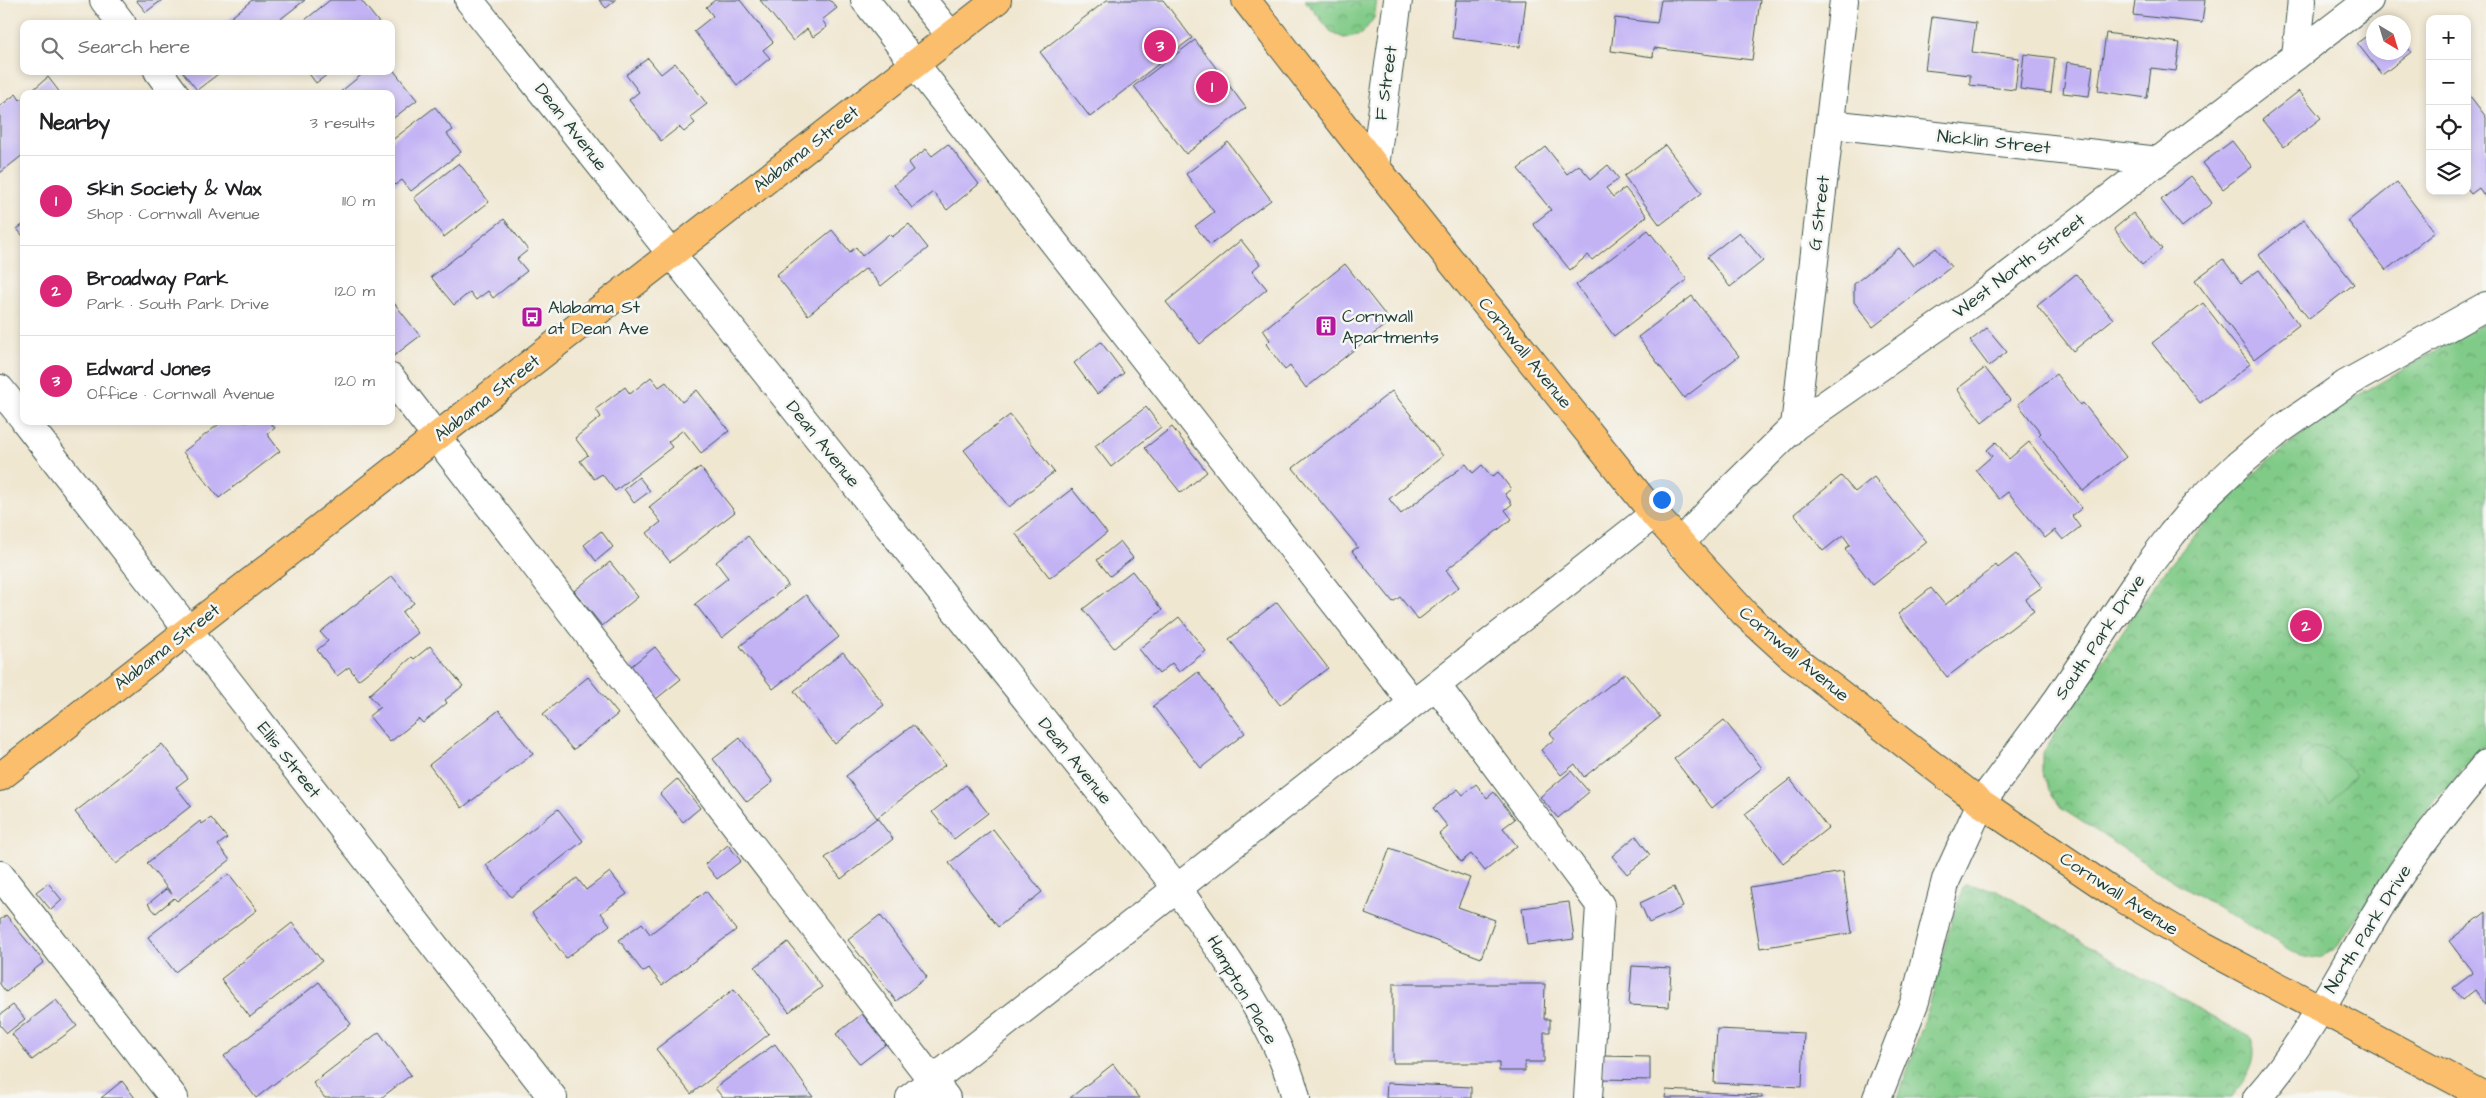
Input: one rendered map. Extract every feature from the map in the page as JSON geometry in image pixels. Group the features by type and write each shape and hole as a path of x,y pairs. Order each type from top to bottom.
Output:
{"main road":[{"name":"Alabama Street","path":"0,777 997,0"},
{"name":"Cornwall Avenue","path":"1246,0 1374,166 1654,514 1745,614 1790,655 1981,803 2114,894 2204,947 2318,1010 2486,1097"}],"street":[{"path":"104,0 119,20"},
{"name":"Dean Avenue","path":"470,0 1177,888"},
{"path":"865,0 1413,703"},
{"path":"922,0 951,36"},
{"name":"F Street","path":"1374,166 1398,0"},
{"name":"G Street","path":"1795,426 1844,0"},
{"path":"2296,56 2302,0"},
{"name":"West North Street","path":"1680,544 1717,503 1795,426 1983,295 2369,0"},
{"path":"161,75 173,90"},
{"name":"Nicklin Street","path":"1830,124 2159,161"},
{"name":"South Park Drive","path":"1877,1098 1915,1001 1946,880 1981,803 2058,699 2148,566 2198,503 2238,465 2280,430 2346,384 2486,306"},
{"path":"395,383 566,602 939,1089"},
{"name":"Ellis Street","path":"0,389 20,415"},
{"name":"Ellis Street","path":"28,425 553,1098"},
{"path":"910,1098 939,1089 1177,888 1654,514"},
{"path":"1436,685 1600,905 1588,1098"},
{"name":"North Park Drive","path":"2257,1098 2286,1061 2394,884 2440,818 2486,764"},
{"path":"0,875 174,1098"},
{"name":"Hampton Place","path":"1177,888 1213,938 1255,1006 1291,1077 1296,1098"}],"green space":[{"path":"1305,0 1377,0 1374,18 1362,34 1344,38 1332,33"},
{"path":"2486,322 2486,743 2423,815 2338,946 2321,956 2312,958 2301,956 2177,883 2062,809 2049,790 2042,772 2042,754 2155,584 2194,535 2246,481 2292,441 2343,404"},
{"path":"2313,748 2320,748 2331,752 2356,775 2330,802 2301,773 2301,761"},
{"path":"1964,885 1997,890 2128,969 2251,1038 2254,1046 2253,1062 2246,1077 2232,1098 1898,1098 1930,1004 1950,926"}],"building":[{"path":"136,0 162,0 146,12"},
{"path":"252,0 305,0 279,20 228,20"},
{"path":"330,0 361,0 377,20 305,20"},
{"path":"599,0 616,0 606,8"},
{"path":"715,0 740,0 773,42 763,50 770,58 737,85 694,31 713,16 706,7"},
{"path":"760,0 830,0 837,8 822,20 827,27 813,37 807,29 793,41"},
{"path":"1107,0 1163,0 1192,38 1090,117 1040,52"},
{"path":"1456,0 1526,0 1520,47 1452,38"},
{"path":"1661,0 1760,0 1752,60 1654,48 1653,57 1611,51 1615,18 1657,23"},
{"path":"2135,0 2205,0 2202,23 2133,15"},
{"path":"1932,17 1976,23 1972,52 2019,58 2015,90 1970,85 1970,75 1925,70"},
{"path":"2106,33 2180,43 2176,71 2151,68 2147,98 2098,91"},
{"path":"2366,37 2366,55 2357,43"},
{"path":"1195,40 1246,108 1186,154 1134,86"},
{"path":"2024,54 2055,58 2051,93 2020,89"},
{"path":"648,58 661,74 675,63 707,104 690,117 695,123 684,132 679,127 661,141 629,100 639,92 626,75"},
{"path":"2370,60 2401,60 2382,75"},
{"path":"2067,62 2093,66 2089,96 2063,93"},
{"path":"395,72 417,100 395,117 395,90 343,90 361,75 395,75"},
{"path":"185,75 217,75 197,90"},
{"path":"310,75 327,75 316,83"},
{"path":"48,77 58,90 33,90"},
{"path":"2299,91 2321,118 2284,147 2262,120"},
{"path":"16,94 20,100 20,157 0,173 0,106"},
{"path":"2471,97 2486,117 2486,198 2479,188 2471,194"},
{"path":"435,107 453,130 447,134 461,152 411,191 402,180 395,185 395,138"},
{"path":"2232,141 2252,167 2223,189 2203,163"},
{"path":"1228,142 1271,200 1210,245 1195,226 1214,212 1186,174"},
{"path":"948,144 979,184 947,210 933,192 912,208 894,185 913,170 908,163 926,149 932,156"},
{"path":"1665,145 1702,193 1660,225 1624,176"},
{"path":"1546,147 1567,174 1579,165 1591,179 1608,165 1619,179 1606,188 1613,197 1625,188 1647,216 1592,260 1588,255 1570,270 1533,224 1551,210 1518,169"},
{"path":"459,163 489,202 444,237 414,198"},
{"path":"2191,176 2212,203 2182,227 2161,200"},
{"path":"2397,182 2435,232 2386,270 2348,221"},
{"path":"2133,213 2162,249 2142,265 2114,229"},
{"path":"504,219 528,250 517,259 527,271 493,298 488,291 476,300 470,292 454,305 431,277"},
{"path":"2304,220 2354,284 2309,319 2259,255"},
{"path":"909,224 928,248 881,286 866,268 808,315 776,275 832,230 850,252 856,247 862,256 889,234 892,237"},
{"path":"1648,230 1687,280 1614,336 1576,285"},
{"path":"1739,232 1763,261 1730,287 1707,257"},
{"path":"1241,240 1260,264 1252,271 1267,289 1200,344 1166,302"},
{"path":"1899,248 1913,266 1936,248 1951,267 1873,327 1854,302 1854,284"},
{"path":"2223,259 2241,283 2259,270 2299,325 2254,359 2195,280"},
{"name":"Cornwall Apartments","path":"1345,264 1390,321 1306,388 1290,366 1285,370 1266,344 1270,340 1263,330"},
{"path":"2076,274 2113,319 2073,351 2037,306"},
{"path":"1692,296 1739,356 1684,398 1638,337"},
{"path":"2203,303 2250,364 2200,403 2152,343"},
{"path":"395,304 420,336 395,355"},
{"path":"1987,328 2007,352 1989,366 1970,341"},
{"path":"1101,342 1124,373 1097,394 1074,363"},
{"path":"1985,368 2010,400 1982,422 1957,389"},
{"path":"2056,374 2080,405 2083,403 2126,457 2083,491 2039,435 2041,433 2018,404"},
{"path":"651,377 659,387 666,382 682,402 697,390 729,431 701,453 683,430 668,442 672,447 615,491 602,474 594,479 580,461 588,455 575,438 601,417 596,409 625,387 630,394"},
{"path":"1392,391 1443,456 1389,499 1401,514 1466,464 1473,473 1482,465 1492,477 1498,472 1511,489 1505,494 1512,504 1505,510 1512,519 1446,570 1459,587 1418,620 1400,597 1393,602 1352,551 1358,547 1293,468"},
{"path":"1146,407 1161,427 1111,467 1095,446"},
{"path":"1010,415 1054,472 1009,507 964,450"},
{"path":"218,425 272,425 275,428 267,434 280,451 219,498 183,452"},
{"path":"1172,427 1207,472 1181,493 1145,448"},
{"path":"1996,442 2009,459 2029,442 2082,508 2072,516 2080,527 2063,540 2055,530 2045,538 2008,492 1999,499 1976,470 1992,456 1987,450"},
{"path":"700,467 735,512 670,562 647,533 661,522 649,507"},
{"path":"1841,476 1855,492 1874,477 1927,542 1873,585 1845,549 1850,545 1843,535 1823,551 1794,514"},
{"path":"639,477 650,491 634,503 624,489"},
{"path":"1072,489 1107,533 1050,578 1015,533"},
{"path":"601,531 613,547 596,561 584,545"},
{"path":"748,536 788,585 722,638 695,604 728,578 716,562"},
{"path":"1120,541 1133,558 1110,576 1097,560"},
{"path":"2016,554 2042,587 2025,599 2034,611 1947,677 1898,614 1931,588 1945,605 1996,565 1998,568"},
{"path":"610,562 638,597 602,626 574,591"},
{"path":"1132,571 1162,610 1114,648 1083,609"},
{"path":"392,576 414,603 402,612 418,633 358,680 349,667 337,676 317,650 328,641 320,632"},
{"path":"806,595 839,637 773,689 740,646"},
{"path":"1277,602 1328,668 1280,705 1229,639"},
{"path":"1179,617 1206,651 1179,672 1172,663 1159,674 1139,649"},
{"path":"430,646 463,686 445,700 447,703 423,723 419,719 390,742 369,716 380,707 369,695 412,657 414,659"},
{"path":"655,647 681,679 656,699 630,667"},
{"path":"843,652 884,705 835,744 794,691"},
{"path":"1198,672 1245,733 1201,768 1153,706"},
{"path":"1625,673 1660,717 1584,777 1575,764 1561,775 1541,750 1555,739 1550,733"},
{"path":"588,677 618,714 573,750 543,714"},
{"path":"499,710 533,754 462,808 429,765"},
{"path":"1724,720 1762,768 1712,808 1674,759"},
{"path":"913,725 945,765 877,818 846,776"},
{"path":"740,738 773,782 747,802 713,759"},
{"path":"162,744 188,778 176,787 191,806 116,864 75,812"},
{"path":"1571,771 1589,792 1558,818 1540,797"},
{"path":"677,779 700,808 683,822 660,794"},
{"path":"1790,779 1828,828 1783,863 1745,814"},
{"path":"1476,784 1487,798 1494,792 1515,819 1503,828 1517,846 1485,871 1471,854 1461,862 1439,834 1448,827 1433,808 1458,789 1463,795"},
{"path":"966,785 988,813 954,839 932,812"},
{"path":"558,809 583,841 511,897 486,865"},
{"path":"211,818 227,838 218,845 230,860 177,901 174,898 156,913 148,904 166,889 172,894 147,863 200,821 202,824"},
{"path":"877,818 893,839 841,879 825,858"},
{"path":"993,829 1042,892 998,927 949,863"},
{"path":"1636,836 1650,855 1627,874 1612,856"},
{"path":"728,845 741,861 717,879 705,864"},
{"path":"1390,848 1470,878 1458,907 1495,920 1481,958 1365,914"},
{"path":"610,872 627,894 601,913 610,925 566,958 532,913 577,878 586,890"},
{"path":"1843,872 1852,933 1760,948 1750,887"},
{"path":"229,874 257,910 175,972 148,937"},
{"path":"48,883 62,900 51,910 36,892"},
{"path":"1674,887 1683,907 1649,923 1640,903"},
{"path":"706,891 736,930 662,985 649,968 643,972 619,940 642,923 650,934"},
{"path":"1569,902 1574,939 1527,945 1522,908"},
{"path":"2486,912 2486,1005 2475,990 2462,1000 2453,988 2473,973 2449,941"},
{"path":"6,915 44,962 6,992 0,984 0,920"},
{"path":"880,915 927,977 896,1001 848,940"},
{"path":"292,923 322,961 250,1017 221,979"},
{"path":"788,942 822,987 789,1012 755,967"},
{"path":"1632,966 1671,968 1669,1007 1629,1005"},
{"path":"319,982 351,1024 256,1098 224,1056"},
{"path":"1393,984 1545,984 1544,1019 1550,1019 1550,1032 1544,1032 1544,1062 1525,1062 1525,1071 1499,1071 1499,1063 1393,1063"},
{"path":"734,989 769,1034 691,1094 656,1049"},
{"path":"56,1000 77,1026 32,1060 12,1034"},
{"path":"13,1005 25,1019 7,1033 0,1025 0,1015"},
{"path":"862,1014 886,1044 860,1064 836,1034"},
{"path":"1717,1029 1804,1033 1802,1087 1714,1083"},
{"path":"379,1032 411,1075 381,1098 325,1098 313,1083"},
{"path":"775,1044 813,1097 723,1098 715,1088"},
{"path":"1603,1056 1650,1057 1650,1080 1603,1079"},
{"path":"1113,1064 1139,1098 1070,1098"},
{"path":"122,1081 135,1098 101,1098"},
{"path":"1387,1083 1471,1087 1471,1098 1386,1098"},
{"path":"1666,1090 1762,1095 1762,1098 1665,1098"}],"place":[{"name":"Edward Jones","path":"1160,46"},
{"name":"Skin Society & Wax","path":"1212,87"},
{"name":"Alabama St at Dean Ave","path":"532,317"},
{"name":"Cornwall Apartments","path":"1326,326"},
{"name":"Broadway Park","path":"2306,626"}]}
